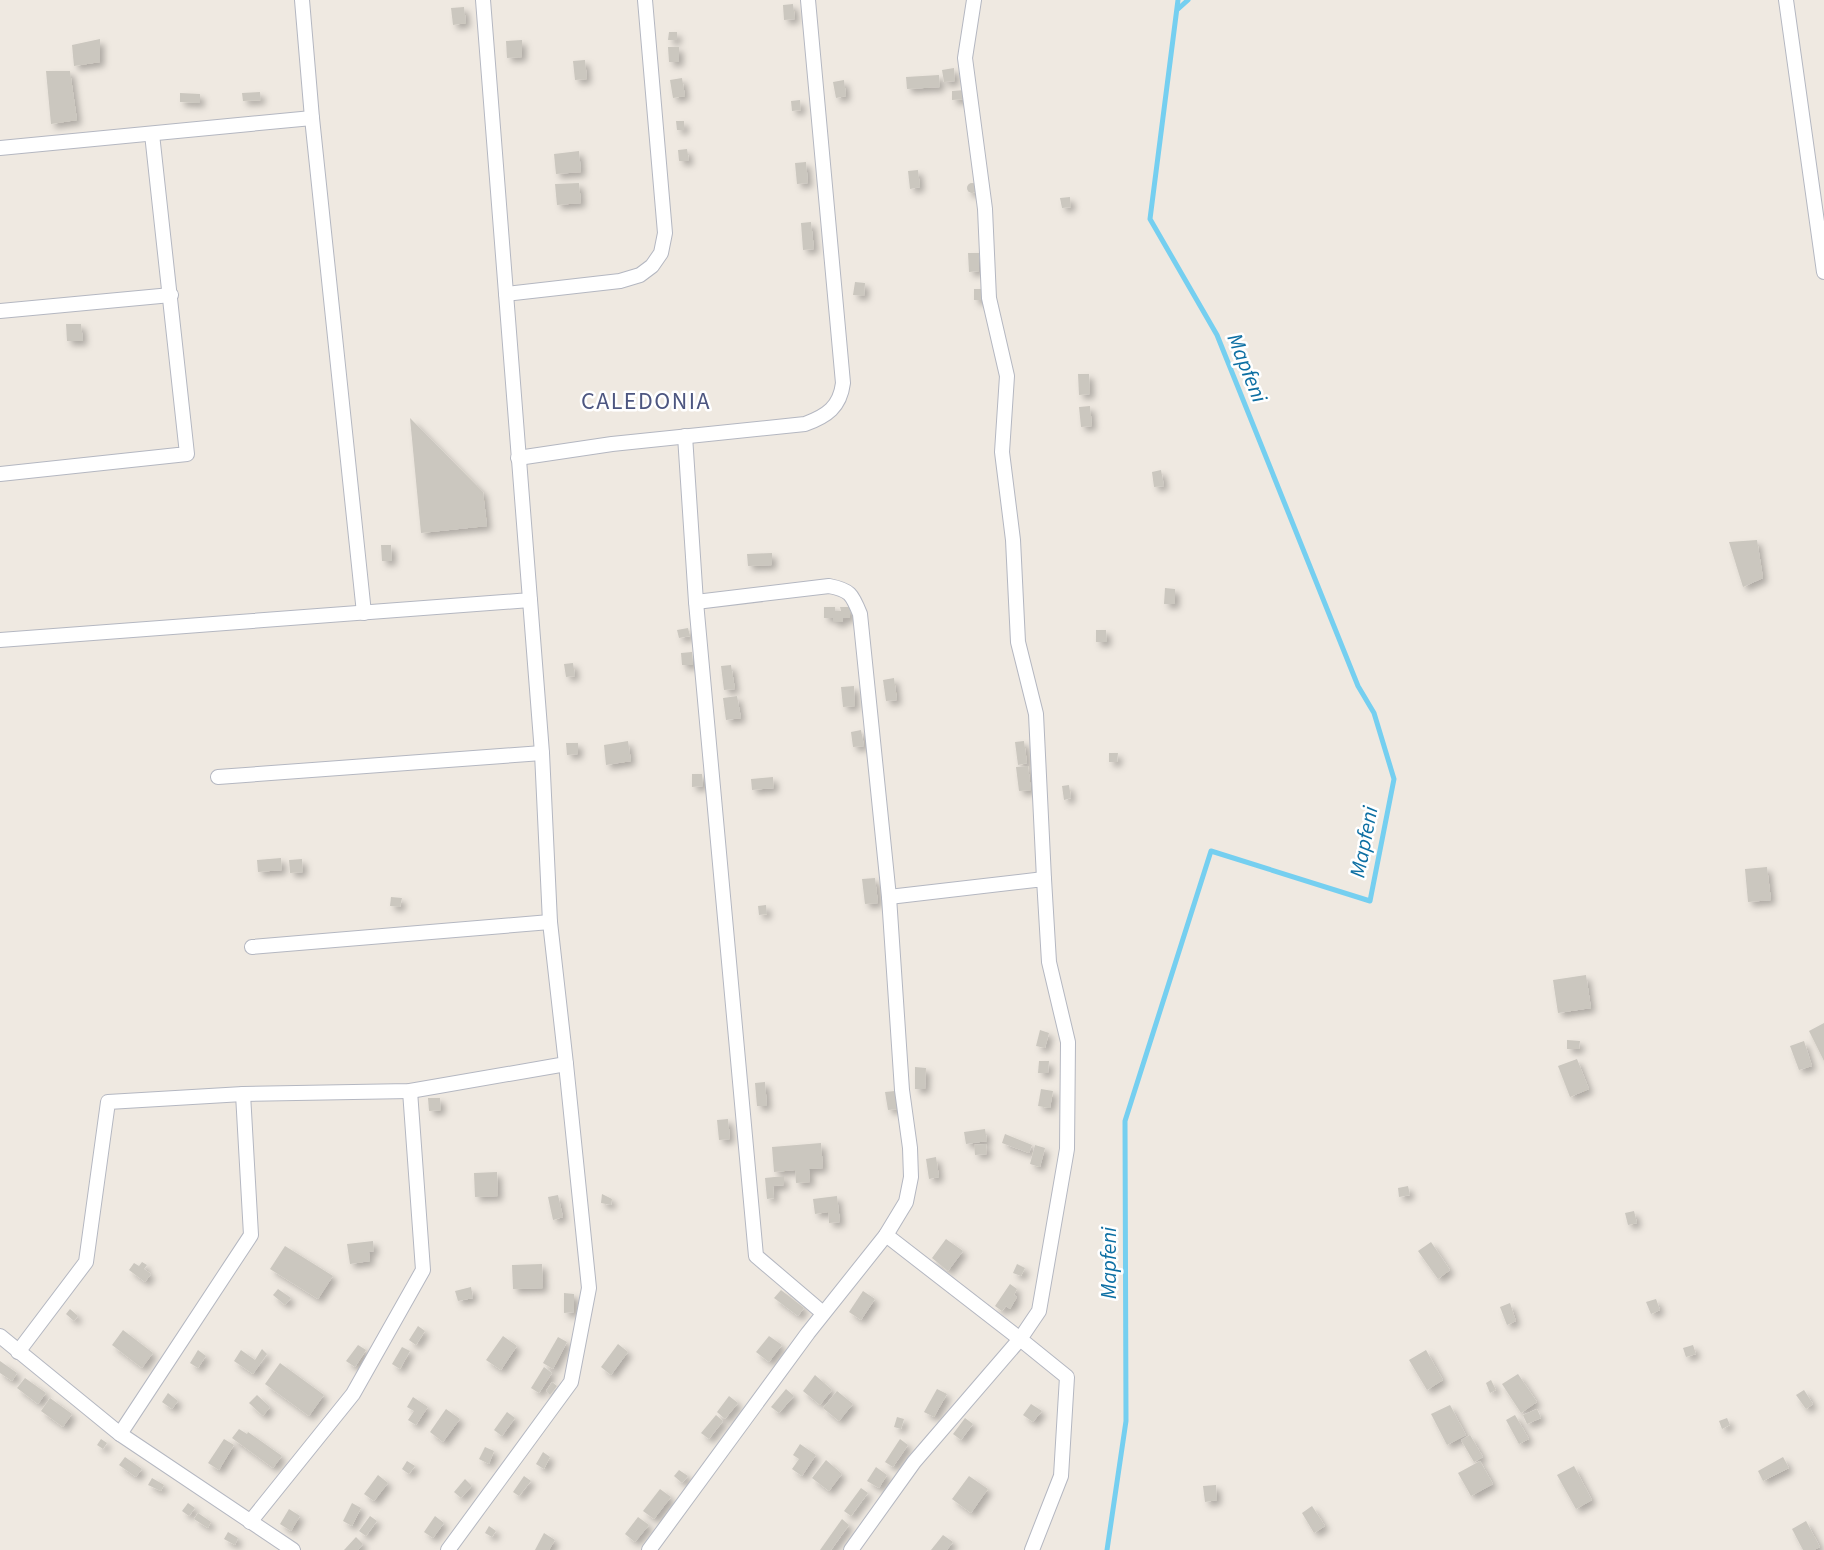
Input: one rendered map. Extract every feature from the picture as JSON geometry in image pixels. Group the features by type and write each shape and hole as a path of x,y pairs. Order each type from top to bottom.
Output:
{"street":[{"path":"302,0 312,118 364,613"},
{"path":"448,1550 571,1382 589,1288 550,922 543,753 483,0"},
{"path":"506,294 620,281 640,275 652,266 661,254 665,233 645,0"},
{"path":"518,458 612,444 806,424 820,419 841,396 843,383 808,0"},
{"path":"851,1550 914,1462 1020,1339 1039,1311 1067,1149 1068,1042 1049,962 1036,714 1018,642 1013,540 1002,452 1007,376 990,298 985,208 965,58 974,0"},
{"path":"1786,0 1824,272"},
{"path":"0,147 312,118"},
{"path":"0,474 187,454 152,134"},
{"path":"0,311 171,295"},
{"path":"685,436 696,602 756,1256 823,1313"},
{"path":"649,1550 823,1313 886,1235 906,1202 911,1177 910,1148 902,1090 889,897 860,614 854,599 845,589 829,586 696,602"},
{"path":"0,640 530,600"},
{"path":"218,777 543,753"},
{"path":"889,897 1044,879"},
{"path":"252,947 550,922"},
{"path":"18,1352 86,1262 108,1102 243,1094 410,1091 566,1064"},
{"path":"250,1522 353,1394 423,1270 410,1091"},
{"path":"120,1434 251,1235 243,1094"},
{"path":"886,1235 1067,1377 1061,1476 1032,1550"},
{"path":"0,1336 120,1434 293,1550"}],"building":[{"path":"793,4 795,19 784,20 783,5"},
{"path":"464,7 466,23 453,25 451,8"},
{"path":"669,32 677,32 677,40 668,40"},
{"path":"100,39 100,62 74,66 72,45"},
{"path":"522,40 522,57 507,58 506,41"},
{"path":"668,47 679,47 679,62 669,62"},
{"path":"585,60 587,79 575,80 573,61"},
{"path":"954,68 955,81 944,82 942,70"},
{"path":"46,71 70,71 77,120 51,124"},
{"path":"939,75 940,87 907,89 906,77"},
{"path":"682,78 685,96 673,98 670,80"},
{"path":"844,80 846,96 836,98 833,82"},
{"path":"965,90 966,99 952,100 952,91"},
{"path":"260,92 261,100 243,101 242,93"},
{"path":"180,93 200,94 200,103 180,102"},
{"path":"800,100 801,110 792,111 791,101"},
{"path":"676,121 684,121 684,130 677,130"},
{"path":"687,149 689,161 679,161 678,150"},
{"path":"579,151 581,172 556,174 554,154"},
{"path":"806,162 808,183 797,184 795,163"},
{"path":"918,170 920,187 910,189 908,171"},
{"path":"579,183 581,203 557,205 555,184"},
{"path":"972,183 977,188 972,193 967,188"},
{"path":"1070,197 1071,207 1062,208 1060,198"},
{"path":"811,222 814,249 803,250 801,223"},
{"path":"968,253 979,253 979,271 969,272"},
{"path":"855,282 865,283 864,296 853,295"},
{"path":"974,289 985,289 985,300 974,300"},
{"path":"66,324 81,324 83,341 67,341"},
{"path":"1078,374 1089,374 1090,394 1079,395"},
{"path":"1090,406 1092,426 1081,427 1079,407"},
{"path":"410,418 483,492 487,526 421,533"},
{"path":"1161,470 1164,486 1154,487 1152,472"},
{"path":"1757,540 1763,578 1743,587 1729,542"},
{"path":"381,545 391,545 392,561 382,561"},
{"path":"772,553 772,565 748,566 747,554"},
{"path":"1165,588 1175,589 1175,604 1164,604"},
{"path":"824,607 835,607 835,611 841,611 840,607 850,607 850,618 843,618 843,622 833,622 833,618 824,618"},
{"path":"688,628 690,636 679,638 677,630"},
{"path":"1096,630 1106,630 1107,642 1096,642"},
{"path":"692,652 693,665 682,665 681,653"},
{"path":"573,663 575,676 566,677 564,664"},
{"path":"731,665 735,689 724,690 721,666"},
{"path":"894,678 897,700 886,701 883,680"},
{"path":"854,686 855,706 843,707 841,687"},
{"path":"737,696 741,718 726,720 723,698"},
{"path":"861,730 864,746 853,747 851,732"},
{"path":"628,741 631,761 606,765 604,745"},
{"path":"1024,741 1027,763 1018,765 1015,742"},
{"path":"566,743 578,743 578,754 567,755"},
{"path":"1109,753 1118,753 1117,762 1109,762"},
{"path":"1028,766 1031,790 1019,791 1016,767"},
{"path":"692,774 702,774 703,786 692,787"},
{"path":"773,777 774,788 752,790 751,779"},
{"path":"1069,785 1071,798 1064,800 1062,786"},
{"path":"281,858 282,870 258,872 257,860"},
{"path":"302,859 303,872 290,873 289,860"},
{"path":"1767,867 1771,900 1748,902 1745,869"},
{"path":"875,878 878,903 865,904 862,879"},
{"path":"391,897 402,898 400,907 390,906"},
{"path":"766,905 767,914 759,915 758,906"},
{"path":"1586,975 1591,1008 1558,1013 1553,980"},
{"path":"1824,1023 1824,1061 1809,1031"},
{"path":"1040,1030 1049,1033 1045,1048 1036,1046"},
{"path":"1567,1040 1580,1041 1579,1049 1567,1049"},
{"path":"1804,1041 1812,1066 1799,1070 1790,1046"},
{"path":"1577,1059 1589,1089 1570,1097 1558,1066"},
{"path":"1039,1061 1049,1061 1048,1073 1038,1073"},
{"path":"915,1067 926,1068 925,1089 915,1089"},
{"path":"765,1082 767,1106 757,1106 755,1083"},
{"path":"1041,1089 1053,1091 1050,1108 1038,1106"},
{"path":"895,1091 897,1109 888,1110 885,1092"},
{"path":"428,1098 440,1098 441,1110 429,1111"},
{"path":"728,1119 730,1139 719,1140 717,1120"},
{"path":"985,1129 987,1141 966,1144 964,1132"},
{"path":"1005,1134 1032,1145 1029,1153 1002,1143"},
{"path":"821,1143 823,1168 809,1169 810,1182 796,1183 795,1170 774,1172 772,1147"},
{"path":"986,1144 987,1154 975,1155 974,1145"},
{"path":"1035,1145 1045,1148 1040,1167 1030,1164"},
{"path":"936,1157 939,1177 929,1179 926,1159"},
{"path":"497,1172 498,1196 475,1197 474,1173"},
{"path":"784,1176 784,1185 773,1186 774,1198 767,1199 765,1178"},
{"path":"1408,1186 1410,1195 1399,1197 1398,1188"},
{"path":"602,1194 612,1199 611,1205 601,1203"},
{"path":"558,1195 563,1217 553,1220 548,1197"},
{"path":"837,1196 840,1222 829,1223 828,1212 815,1214 813,1199"},
{"path":"1634,1211 1637,1223 1628,1225 1625,1213"},
{"path":"946,1239 963,1251 948,1271 932,1258"},
{"path":"373,1241 374,1251 369,1252 370,1261 350,1264 347,1244"},
{"path":"1431,1242 1450,1270 1438,1279 1418,1251"},
{"path":"285,1246 333,1276 318,1299 270,1269"},
{"path":"142,1262 147,1265 144,1269 151,1274 145,1282 129,1270 134,1263 139,1266"},
{"path":"542,1264 543,1288 513,1289 512,1265"},
{"path":"1017,1264 1025,1268 1021,1276 1013,1273"},
{"path":"1010,1284 1017,1289 1014,1295 1017,1297 1010,1309 1006,1306 1002,1311 995,1306"},
{"path":"471,1287 473,1298 458,1301 455,1291"},
{"path":"278,1289 291,1298 285,1305 273,1295"},
{"path":"781,1290 804,1308 798,1316 774,1298"},
{"path":"863,1291 875,1299 861,1320 849,1312"},
{"path":"564,1293 574,1294 574,1312 564,1313"},
{"path":"1656,1299 1660,1310 1651,1314 1646,1302"},
{"path":"1510,1303 1516,1321 1507,1325 1500,1307"},
{"path":"70,1309 78,1316 74,1321 66,1314"},
{"path":"418,1326 425,1331 416,1345 409,1340"},
{"path":"123,1330 153,1353 142,1368 112,1345"},
{"path":"503,1336 517,1346 501,1370 486,1360"},
{"path":"769,1336 782,1345 769,1362 756,1352"},
{"path":"558,1337 567,1342 553,1369 543,1363"},
{"path":"618,1344 628,1352 611,1375 601,1367"},
{"path":"358,1345 366,1350 355,1367 346,1361"},
{"path":"1693,1345 1696,1354 1686,1357 1683,1348"},
{"path":"402,1347 410,1351 400,1369 392,1364"},
{"path":"262,1349 267,1354 253,1374 234,1361 241,1350 255,1360"},
{"path":"198,1350 206,1356 198,1368 190,1363"},
{"path":"1426,1350 1443,1380 1427,1390 1409,1360"},
{"path":"0,1361 17,1373 12,1381 0,1373"},
{"path":"280,1363 324,1395 309,1416 265,1384"},
{"path":"544,1367 552,1373 539,1393 531,1388"},
{"path":"1518,1374 1537,1402 1521,1413 1502,1384"},
{"path":"815,1375 832,1390 820,1405 803,1391"},
{"path":"25,1378 46,1393 38,1404 17,1388"},
{"path":"1491,1380 1496,1390 1490,1393 1486,1383"},
{"path":"552,1382 557,1386 550,1395 546,1391"},
{"path":"786,1389 794,1396 779,1413 771,1407"},
{"path":"937,1389 947,1394 934,1417 924,1412"},
{"path":"1804,1390 1813,1404 1806,1409 1796,1395"},
{"path":"837,1391 853,1404 839,1421 823,1408"},
{"path":"168,1393 178,1401 172,1409 162,1402"},
{"path":"257,1395 270,1407 263,1416 249,1403"},
{"path":"729,1396 738,1403 725,1419 717,1412"},
{"path":"413,1397 428,1407 416,1425 408,1420 414,1411 407,1407"},
{"path":"50,1398 72,1414 63,1427 41,1411"},
{"path":"1031,1404 1042,1411 1033,1422 1023,1415"},
{"path":"1450,1405 1466,1435 1447,1445 1431,1414"},
{"path":"446,1409 460,1419 443,1442 430,1432"},
{"path":"1537,1409 1541,1418 1527,1424 1523,1415"},
{"path":"507,1412 515,1418 502,1436 494,1430"},
{"path":"716,1415 723,1421 709,1439 701,1433"},
{"path":"1515,1415 1529,1439 1519,1444 1506,1420"},
{"path":"897,1417 904,1419 901,1429 894,1427"},
{"path":"965,1418 973,1424 961,1440 953,1434"},
{"path":"1727,1418 1730,1425 1722,1429 1719,1421"},
{"path":"239,1429 247,1434 248,1432 282,1456 273,1468 232,1438"},
{"path":"1470,1435 1483,1457 1474,1462 1461,1440"},
{"path":"101,1439 107,1443 103,1449 97,1445"},
{"path":"224,1439 234,1445 219,1470 208,1463"},
{"path":"900,1439 908,1445 893,1467 885,1462"},
{"path":"800,1444 816,1455 802,1476 792,1469 799,1459 793,1455"},
{"path":"485,1447 494,1451 489,1464 479,1459"},
{"path":"543,1452 550,1457 544,1469 536,1464"},
{"path":"125,1457 142,1469 136,1477 119,1465"},
{"path":"1783,1457 1789,1468 1763,1481 1758,1471"},
{"path":"826,1460 842,1474 829,1491 812,1478"},
{"path":"407,1461 415,1466 409,1474 402,1469"},
{"path":"1480,1461 1493,1484 1471,1496 1458,1473"},
{"path":"1574,1466 1592,1500 1576,1509 1557,1475"},
{"path":"876,1467 887,1475 879,1488 867,1481"},
{"path":"679,1470 688,1476 682,1483 674,1476"},
{"path":"378,1475 388,1483 374,1501 364,1494"},
{"path":"524,1476 531,1481 519,1496 513,1492"},
{"path":"969,1476 988,1489 971,1513 952,1499"},
{"path":"152,1478 164,1485 161,1491 148,1485"},
{"path":"465,1479 472,1486 461,1498 454,1492"},
{"path":"1216,1485 1217,1500 1205,1502 1203,1486"},
{"path":"861,1488 868,1493 851,1516 844,1511"},
{"path":"660,1489 671,1497 654,1519 643,1511"},
{"path":"188,1503 195,1508 189,1516 182,1511"},
{"path":"352,1503 361,1508 352,1526 343,1521"},
{"path":"1312,1506 1325,1526 1314,1533 1302,1513"},
{"path":"289,1509 300,1516 291,1531 280,1524"},
{"path":"198,1513 211,1522 208,1528 194,1519"},
{"path":"370,1516 377,1521 366,1536 359,1531"},
{"path":"435,1516 444,1523 433,1538 424,1532"},
{"path":"638,1517 649,1525 635,1542 625,1534"},
{"path":"842,1519 849,1525 831,1550 820,1550"},
{"path":"1806,1521 1820,1547 1814,1550 1803,1550 1792,1529"},
{"path":"489,1526 496,1531 492,1537 485,1533"},
{"path":"228,1532 238,1538 235,1545 224,1539"},
{"path":"544,1533 555,1540 549,1550 535,1550"},
{"path":"943,1535 953,1542 947,1550 931,1550"},
{"path":"356,1537 363,1544 358,1550 344,1550"}],"waterway":[{"name":"Mapfeni","path":"1107,1550 1126,1421 1125,1121 1211,851 1370,901 1394,779 1374,713 1358,686 1217,335 1150,219 1178,0"},
{"path":"1178,9 1188,0"}],"district":[{"name":"CALEDONIA","path":"646,401"}]}
